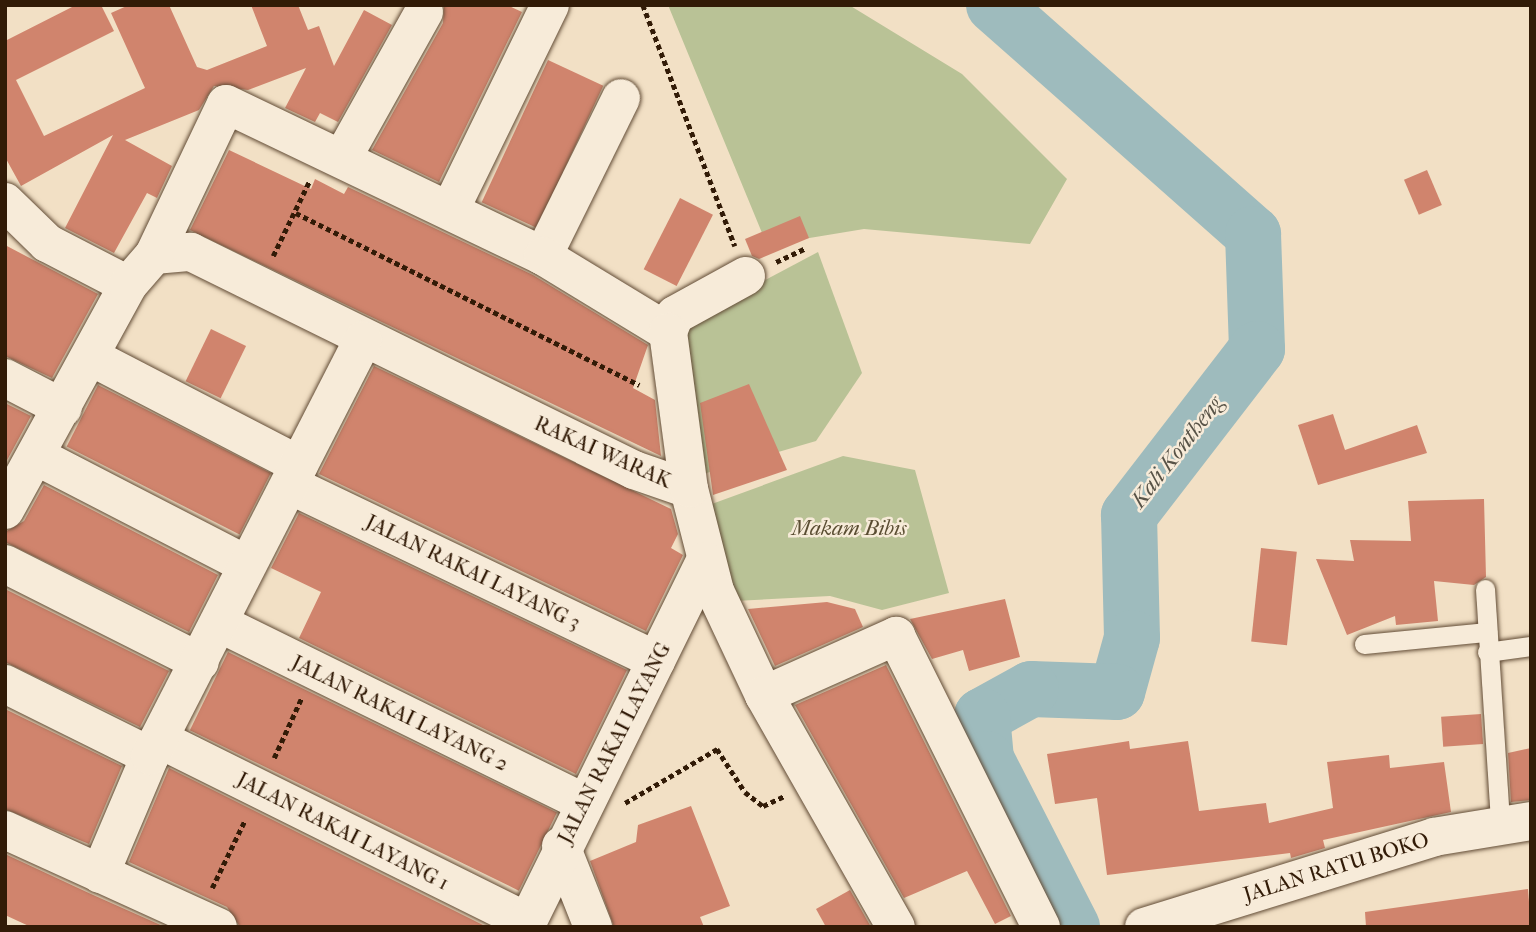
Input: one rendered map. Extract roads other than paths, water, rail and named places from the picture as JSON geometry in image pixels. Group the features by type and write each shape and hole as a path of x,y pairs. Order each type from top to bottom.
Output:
{"street":[{"path":"450,209 550,5"},
{"path":"334,150 424,12"},
{"path":"543,256 621,98"},
{"path":"5,510 93,358 128,285 154,255 226,103 334,150 543,256 668,332"},
{"path":"5,202 47,243 128,285"},
{"name":"RAKAI WARAK","path":"154,255 191,252 363,340 634,470 689,489 705,561 764,695 896,927"},
{"path":"689,489 668,332 675,314 746,276"},
{"path":"100,874 155,747 363,340"},
{"name":"JALAN RAKAI LAYANG 3","path":"93,358 294,475 656,660"},
{"path":"5,378 63,408"},
{"path":"38,457 247,565"},
{"name":"JALAN RAKAI LAYANG","path":"526,924 582,802 705,561"},
{"path":"5,564 200,662"},
{"name":"JALAN RAKAI LAYANG 2","path":"219,623 582,802"},
{"path":"764,695 896,636 1041,927"},
{"name":"JALAN RAKAI LAYANG 1","path":"5,684 155,747 526,924"},
{"name":"JALAN RATU BOKO","path":"1144,927 1434,837 1516,823"},
{"path":"5,830 218,927"},
{"path":"561,846 593,927"}],"lane":[{"path":"1486,589 1487,642 1516,823"},
{"path":"1364,644 1487,642 1531,646"}],"waterway":[{"name":"Kali Kontheng","path":"994,5 1253,234 1257,349 1129,515 1132,638 1117,692 1031,689 982,716 986,759 1072,927"}],"park label":[{"name":"Makam Bibis","path":"849,528"}]}
